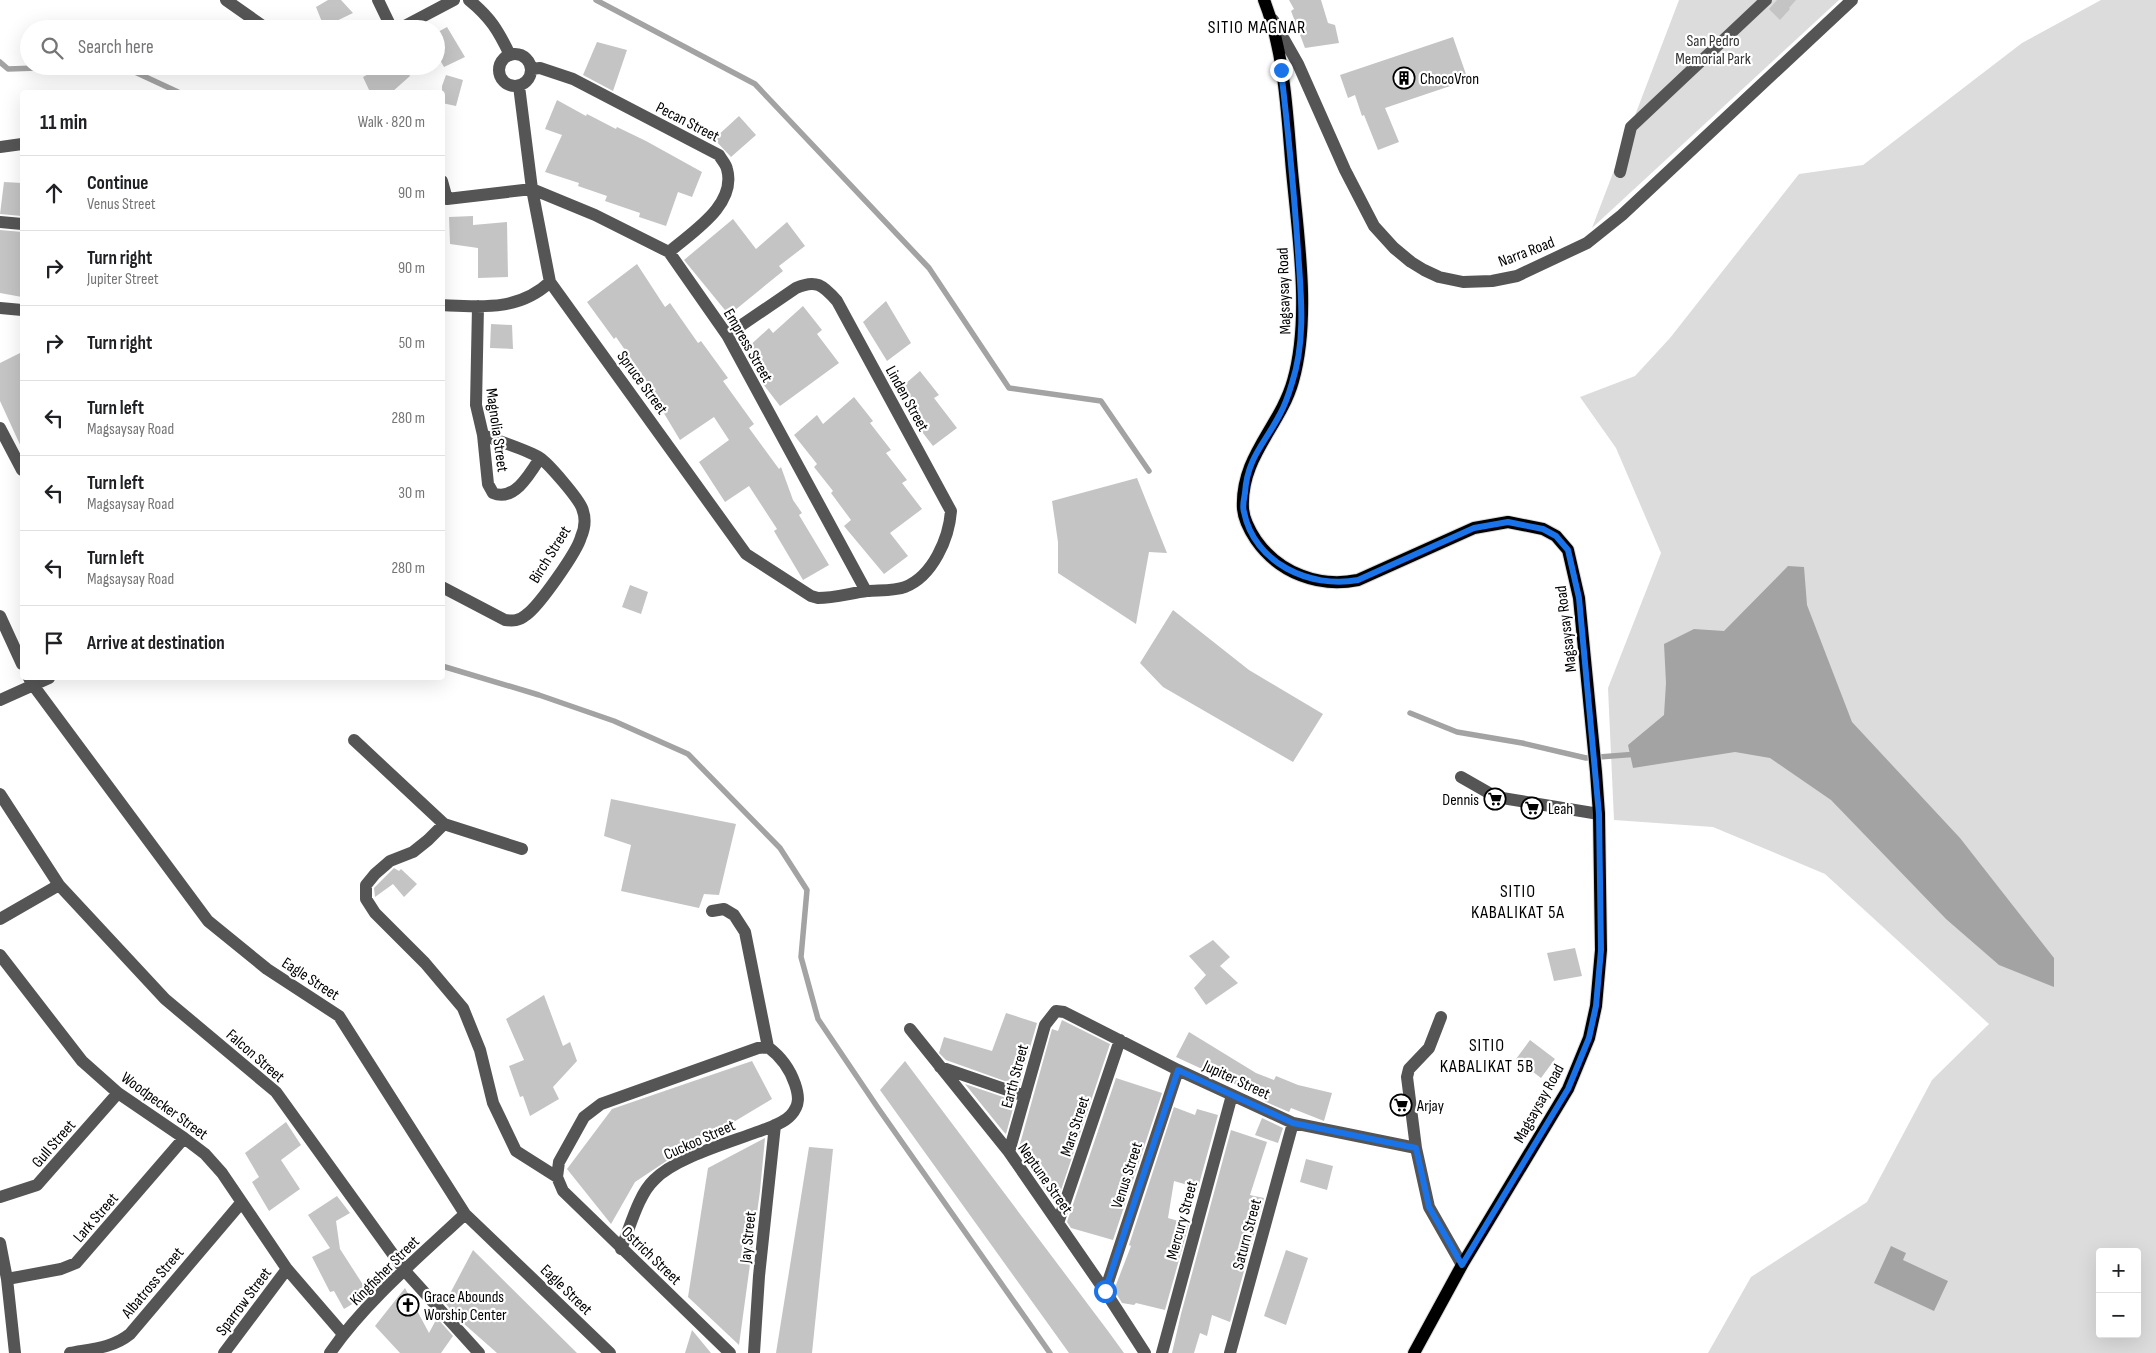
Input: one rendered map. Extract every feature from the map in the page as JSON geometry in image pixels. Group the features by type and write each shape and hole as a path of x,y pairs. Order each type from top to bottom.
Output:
{"main road":[{"name":"Magsaysay Road","path":"1266,6 1281,70 1296,217 1302,314 1300,352 1292,382 1280,414 1255,454 1246,480 1243,510 1249,528 1266,553 1284,569 1318,580 1340,583 1358,580 1474,528 1508,522 1543,529 1556,536 1568,550 1579,598 1599,814 1601,950 1596,1006 1589,1038 1568,1089 1462,1265 1414,1353"}],"street":[{"path":"226,0 254,20"},
{"path":"378,0 388,20"},
{"path":"416,20 454,0"},
{"path":"469,0 490,19 498,30 510,55"},
{"name":"Narra Road","path":"1266,6 1298,64 1345,170 1374,226 1394,248 1411,262 1439,277 1463,282 1492,281 1517,276 1587,243 1622,215 1852,0"},
{"path":"1620,172 1631,127 1757,3"},
{"path":"517,54 524,57 531,69 530,76 526,82 519,86 505,84 498,71 500,64 510,55 517,54"},
{"name":"Pecan Street","path":"531,69 540,68 572,79 719,155 727,168 727,183 724,196 717,210 669,252"},
{"name":"Spruce Street","path":"519,86 532,189 550,282 746,554 811,596 826,598 866,591"},
{"path":"0,147 20,144"},
{"path":"445,192 447,199 532,189"},
{"name":"Empress Street","path":"532,189 596,215 669,252 727,335 866,591"},
{"path":"0,222 20,224"},
{"path":"445,304 478,306 516,303 539,292 550,282"},
{"name":"Linden Street","path":"727,335 806,283 816,283 828,290 836,301 943,494 951,511 949,527 932,563 920,577 905,587 866,591"},
{"name":"Magnolia Street","path":"478,306 476,404 483,435 488,484 493,493 500,496 509,494 520,485 540,458"},
{"path":"0,308 20,310"},
{"path":"0,428 20,466"},
{"name":"Birch Street","path":"445,589 505,620 516,621 526,616 535,606 581,540 585,523 582,508 575,496 540,458 483,435"},
{"path":"0,616 20,660"},
{"path":"0,700 31,681"},
{"name":"Eagle Street","path":"31,681 208,921 267,969 340,1016 465,1214 610,1353"},
{"path":"354,740 444,824 522,849"},
{"path":"1461,777 1496,797 1599,814"},
{"name":"Falcon Street","path":"0,794 59,885 165,999 276,1092 405,1271 471,1350"},
{"path":"444,824 413,852 390,861 375,874 366,885 366,899 375,913 425,963 463,1008 480,1050 493,1103 516,1151 557,1177 559,1162 584,1117 592,1109 601,1104 758,1048 768,1047 745,932 734,915 724,909 712,912"},
{"path":"0,919 59,885"},
{"name":"Woodpecker Street","path":"0,955 82,1061 118,1093 205,1154 222,1173 287,1268 343,1334"},
{"name":"Jupiter Street","path":"1056,1011 1064,1012 1178,1070 1293,1123 1416,1148"},
{"name":"Earth Street","path":"1009,1152 1045,1025 1056,1011"},
{"path":"1441,1017 1429,1048 1407,1073 1416,1148 1429,1207 1462,1265"},
{"name":"Neptune Street","path":"910,1029 1009,1152 1105,1291 1145,1353"},
{"name":"Mars Street","path":"1058,1223 1120,1040"},
{"name":"Cuckoo Street","path":"621,1249 645,1192 654,1179 687,1159 775,1125 791,1115 797,1106 799,1096 791,1073 776,1053 768,1047"},
{"path":"939,1066 1025,1096"},
{"name":"Venus Street","path":"1105,1291 1178,1070"},
{"name":"Gull Street","path":"0,1197 37,1186 118,1093"},
{"name":"Mercury Street","path":"1162,1353 1232,1095"},
{"name":"Saturn Street","path":"1230,1353 1293,1123"},
{"name":"Jay Street","path":"754,1353 759,1276 775,1125"},
{"name":"Lark Street","path":"7,1279 61,1269 76,1263 184,1138"},
{"name":"Ostrich Street","path":"557,1177 563,1191 730,1353"},
{"name":"Albatross Street","path":"70,1353 121,1342 130,1334 241,1202"},
{"name":"Kingfisher Street","path":"330,1353 343,1334 465,1214"},
{"path":"0,1243 7,1279 15,1353"},
{"name":"Sparrow Street","path":"224,1353 287,1268"}],"green space":[{"name":"San Pedro Memorial Park","path":"1679,0 1839,0 1592,228"},
{"path":"2101,0 2156,0 2156,1353 1708,1353 1751,1277 1867,1202 1932,1080 1989,1024 1825,874 1713,827 1614,820 1608,688 1661,553 1616,448 1580,397 1635,376 1670,338 1799,174 1863,165 2022,43"}],"shaded area":[{"path":"1788,566 1804,567 1807,605 1852,722 1960,838 2054,958 2054,987 1999,965 1946,919 1831,800 1770,758 1735,752 1633,768 1628,745 1664,715 1666,683 1664,644 1694,629 1724,631"},
{"path":"1891,1246 1906,1253 1903,1260 1948,1281 1934,1311 1874,1283"}],"building":[{"path":"328,0 341,0 353,13 338,20 321,20 316,7"},
{"path":"1289,0 1321,0 1328,23 1335,25 1339,43 1305,48 1291,11 1294,9"},
{"path":"1777,0 1796,0 1780,20 1769,9"},
{"path":"447,27 465,57 445,67 445,28"},
{"name":"ChocoVron","path":"1453,37 1468,80 1385,108 1399,142 1378,150 1364,115 1362,116 1355,95 1348,98 1340,75"},
{"path":"597,42 627,50 613,91 583,75"},
{"path":"367,75 410,76 394,90 369,90 363,77"},
{"path":"446,75 463,80 456,106 445,104 445,90 442,90"},
{"path":"557,100 586,116 587,114 616,129 617,127 646,141 702,172 692,197 678,192 666,226 639,217 640,213 605,201 607,196 578,186 579,183 545,172 562,135 545,129"},
{"path":"739,116 756,135 731,157 714,139"},
{"path":"4,182 20,183 20,216 0,214"},
{"path":"473,216 473,225 507,222 508,277 478,278 478,248 450,244 449,217"},
{"path":"733,219 756,249 787,222 805,246 779,266 783,271 729,315 684,260"},
{"path":"0,230 20,232 20,297 0,293"},
{"path":"637,264 665,307 670,303 698,343 701,341 728,378 723,381 754,424 749,428 779,469 781,467 793,500 802,513 799,515 829,565 803,580 774,531 777,529 749,486 725,502 699,462 729,440 714,417 680,440 656,400 658,398 616,337 614,339 587,302"},
{"path":"886,301 911,343 887,361 863,322"},
{"path":"803,306 822,330 817,334 839,363 780,406 763,384 769,378 746,349 769,328 773,333"},
{"path":"491,324 512,325 513,349 490,348"},
{"path":"20,353 20,445 0,401 0,363"},
{"path":"920,371 939,395 934,398 957,428 933,446 916,424 920,420 897,391"},
{"path":"854,397 873,421 870,423 891,450 886,453 907,480 902,483 922,509 890,533 908,556 884,574 844,526 851,520 831,493 833,491 814,467 817,464 794,435 817,415 823,424"},
{"path":"1137,478 1167,553 1149,552 1136,624 1058,573 1058,542 1052,501"},
{"path":"630,585 648,592 641,614 622,607"},
{"path":"1173,610 1249,670 1323,714 1293,762 1163,687 1140,663"},
{"path":"611,799 736,824 719,895 704,894 699,908 621,891 631,845 604,836"},
{"path":"394,868 399,871 401,869 417,884 404,897 393,884 375,897 374,888"},
{"path":"1213,940 1230,957 1220,966 1238,983 1206,1005 1194,988 1206,975 1189,956"},
{"path":"1575,948 1582,976 1554,981 1547,953"},
{"path":"544,995 563,1046 570,1042 577,1061 553,1087 559,1099 530,1116 523,1096 520,1097 509,1066 524,1060 506,1019"},
{"path":"1006,1013 1037,1023 1019,1086 946,1060 939,1053 944,1037 992,1051"},
{"path":"1062,1020 1110,1044 1056,1205 1018,1151 1052,1029 1058,1031"},
{"path":"1189,1032 1256,1073 1274,1080 1276,1076 1298,1085 1332,1093 1324,1121 1291,1108 1289,1112 1266,1102 1252,1092 1176,1057"},
{"path":"1530,1040 1555,1059 1541,1078 1516,1059"},
{"path":"752,1061 772,1099 671,1158 635,1182 611,1224 567,1169 612,1109"},
{"path":"905,1061 1124,1353 1069,1353 880,1090"},
{"path":"1116,1078 1162,1093 1113,1240 1071,1228 1067,1222"},
{"path":"965,1084 1015,1101 1006,1134 1003,1131"},
{"path":"1174,1107 1195,1115 1197,1109 1218,1115 1198,1188 1174,1181 1168,1218 1189,1224 1165,1310 1136,1303 1134,1305 1122,1303 1114,1290 1131,1246 1129,1245"},
{"path":"1262,1118 1283,1128 1278,1143 1255,1135"},
{"path":"286,1122 301,1145 281,1160 300,1189 269,1211 252,1182 259,1177 245,1153"},
{"path":"1231,1130 1267,1142 1250,1195 1264,1198 1230,1322 1212,1315 1207,1336 1200,1333 1194,1353 1172,1353 1181,1314"},
{"path":"765,1138 760,1191 739,1345 688,1297 708,1168"},
{"path":"809,1147 833,1149 812,1353 776,1353"},
{"path":"1306,1159 1333,1166 1327,1190 1300,1182"},
{"path":"337,1196 350,1213 336,1221 340,1249 369,1294 344,1309 334,1291 330,1292 312,1257 330,1248 308,1215"},
{"path":"473,1250 577,1353 497,1353 463,1323 445,1303"},
{"path":"1286,1250 1308,1258 1286,1325 1264,1316"},
{"path":"405,1288 429,1333 437,1318 453,1336 441,1353 400,1353 375,1326"},
{"path":"692,1330 711,1353 685,1353"}],"waterway":[{"path":"596,0 755,84 929,268 1009,388 1101,401 1149,471"},
{"path":"0,62 8,69 20,69"},
{"path":"141,75 174,90"},
{"path":"445,667 539,695 614,721 688,754 780,848 807,890 801,957 818,1019 1050,1353"},
{"path":"1410,713 1457,732 1522,743 1586,758 1638,754"}],"place":[{"name":"ChocoVron","path":"1404,78"},
{"name":"Dennis","path":"1495,799"},
{"name":"Leah","path":"1532,808"},
{"name":"Arjay","path":"1401,1105"},
{"name":"Grace Abounds Worship Center","path":"408,1305"}],"district":[{"name":"SITIO MAGNAR","path":"1257,27"},
{"name":"SITIO KABALIKAT 5A","path":"1518,901"},
{"name":"SITIO KABALIKAT 5B","path":"1487,1055"}],"route":[{"path":"1105,1291 1178,1070 1293,1123 1416,1148 1429,1207 1462,1265 1568,1089 1589,1038 1596,1006 1601,950 1599,814 1579,598 1568,550 1556,536 1543,529 1508,522 1492,524 1474,528 1358,580 1340,583 1318,580 1284,569 1261,547 1249,528 1243,510 1246,480 1255,454 1280,414 1292,382 1300,352 1302,314 1296,217 1281,70"}]}
